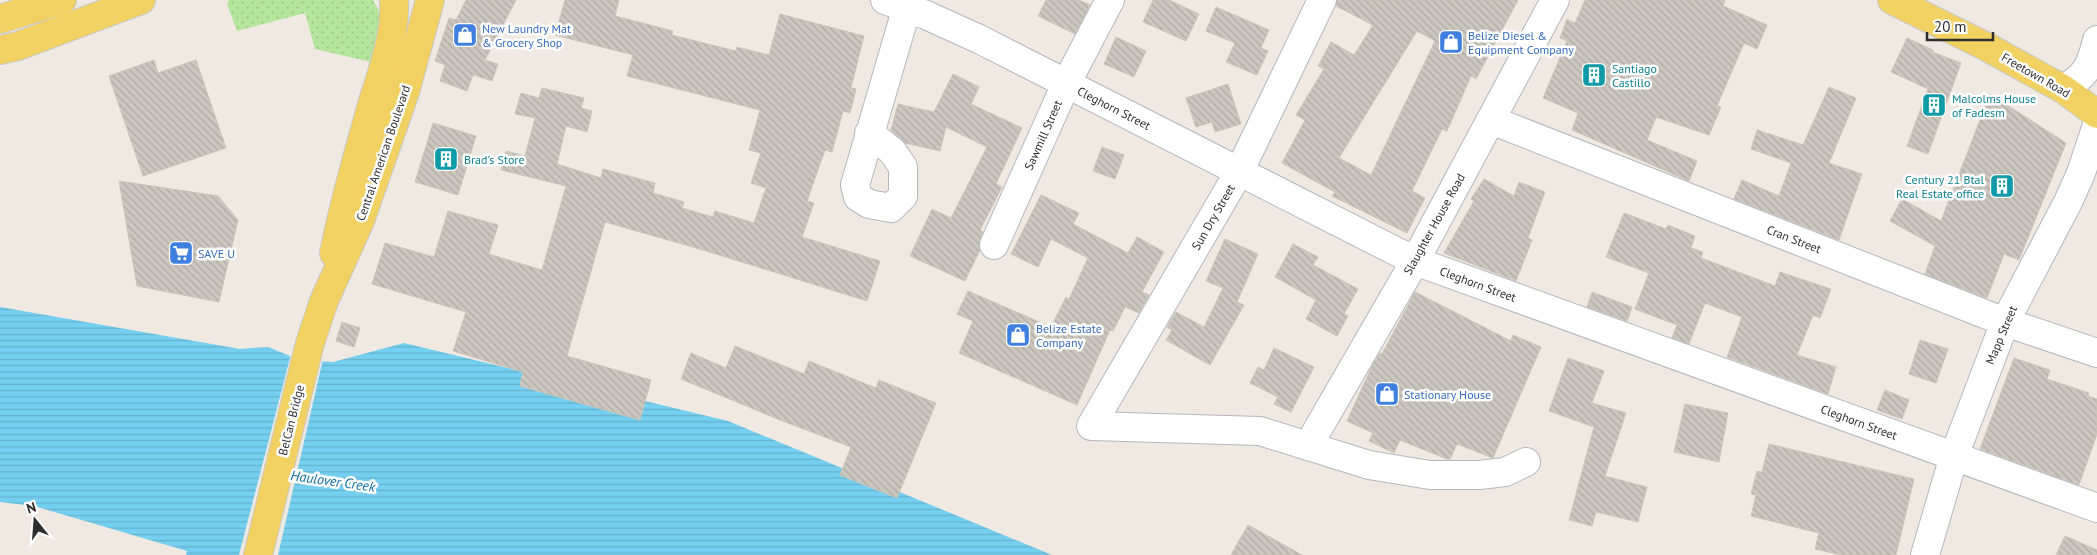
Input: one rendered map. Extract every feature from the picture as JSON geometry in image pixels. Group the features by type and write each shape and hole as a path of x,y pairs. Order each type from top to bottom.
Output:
{"main road":[{"path":"0,19 62,0"},
{"path":"0,50 18,46 141,0"},
{"name":"Central American Boulevard","path":"324,301 342,210 389,43 395,10 394,0"},
{"name":"Central American Boulevard","path":"310,343 324,301 360,221 405,92 430,0"},
{"name":"Freetown Road","path":"1892,0 1987,47 2063,89 2097,114"},
{"name":"BelCan Bridge","path":"258,555 310,343"}],"street":[{"name":"Sawmill Street","path":"994,245 1066,84 1110,0"},
{"name":"Sun Dry Street","path":"1308,446 1260,431 1091,426 1239,172 1322,0"},
{"name":"Slaughter House Road","path":"1308,446 1415,261 1555,0"},
{"name":"Cleghorn Street","path":"896,4 979,39 1415,261 2097,508"},
{"path":"869,133 896,4"},
{"path":"2063,89 2077,82 2085,74 2091,63 2097,40"},
{"name":"Cran Street","path":"1491,120 2005,322 2097,353"},
{"name":"Mapp Street","path":"1925,555 1954,456 2005,322 2068,202 2081,173 2097,124"},
{"path":"1308,446 1370,465 1430,476 1479,475 1505,472 1526,462"}],"green space":[{"path":"229,0 373,0 382,17 378,41 371,62 315,49 305,13 237,31 227,4"}],"water":[{"name":"Haulover Creek","path":"0,307 240,349 268,347 300,360 333,362 404,343 728,421 1052,555 186,555 187,551 34,506 0,502"}],"pier":[{"path":"291,354 300,357 323,359 278,555 239,555"}],"building":[{"path":"466,0 516,0 485,60 498,64 492,81 473,75 467,91 440,81 445,65 435,61 449,18 456,20"},
{"path":"565,0 619,0 615,16 673,31 672,35 736,51 737,47 769,55 780,14 864,36 851,88 856,89 850,113 843,111 832,152 825,150 807,201 814,203 802,237 880,261 867,301 605,222 567,356 651,380 640,420 520,386 523,372 453,351 466,312 372,284 385,243 434,257 448,211 498,225 489,254 542,270 566,186 501,170 506,151 525,156 535,118 515,114 521,93 539,98 542,88 584,98 581,108 592,111 587,132 566,126 557,164 601,178 603,169 655,183 653,193 684,202 682,208 713,217 715,211 754,223 766,188 751,183 761,153 749,150 760,110 627,76 633,55 555,35"},
{"path":"1046,0 1079,0 1090,5 1075,34 1038,16"},
{"path":"1153,0 1169,0 1199,14 1186,41 1143,22"},
{"path":"1337,0 1518,0 1476,79 1471,76 1447,131 1442,129 1412,191 1425,198 1407,233 1332,196 1335,192 1282,163 1305,120 1296,115 1324,69 1318,66 1331,42 1354,55 1373,25 1336,6","holes":["1417,31 1435,41 1371,175 1339,158"]},
{"path":"1585,0 1725,0 1723,6 1767,25 1757,49 1744,43 1717,106 1721,107 1709,135 1656,117 1647,140 1697,161 1689,181 1572,130 1578,113 1543,98 1567,41 1560,38 1567,19 1575,23"},
{"path":"1216,7 1269,30 1261,48 1268,51 1257,75 1226,62 1235,43 1206,31"},
{"path":"1116,37 1146,51 1134,77 1104,64"},
{"path":"1907,38 1933,50 1932,52 1961,63 1928,154 1907,146 1928,89 1891,72"},
{"path":"154,60 158,73 196,60 226,148 143,176 109,76"},
{"path":"953,74 979,87 971,104 1022,128 996,184 1002,187 980,230 983,232 980,239 980,250 965,281 910,256 932,209 951,218 987,147 946,127 940,151 905,143 891,130 898,104 934,112"},
{"path":"1228,84 1241,124 1215,132 1212,122 1196,127 1186,98"},
{"path":"1829,87 1856,98 1829,163 1862,174 1839,240 1734,199 1742,180 1779,196 1791,163 1751,149 1757,130 1803,145"},
{"name":"Century 21 Btal Real Estate office","path":"1990,94 2066,143 2019,260 2004,254 1987,298 1925,274 1935,246 1890,221 1902,199 1941,221"},
{"name":"Brad's Store","path":"433,123 476,136 458,195 415,182"},
{"path":"1102,147 1124,155 1115,179 1093,171"},
{"path":"1484,179 1514,196 1519,182 1545,192 1528,238 1532,240 1516,281 1444,253 1474,201 1471,199"},
{"name":"SAVE U","path":"119,181 218,196 238,220 219,302 137,286"},
{"path":"1041,195 1079,213 1073,224 1128,253 1137,237 1164,252 1142,292 1149,295 1139,313 1125,307 1113,331 1110,330 1077,405 959,353 973,321 957,314 968,291 1051,327 1066,297 1069,299 1088,258 1051,239 1038,267 1011,254"},
{"path":"1624,213 1666,229 1668,225 1695,236 1691,248 1703,252 1701,258 1775,286 1780,272 1831,289 1820,318 1813,315 1797,355 1836,367 1828,394 1727,357 1742,317 1705,303 1689,344 1672,338 1677,325 1635,309 1649,273 1606,257"},
{"path":"1225,239 1258,254 1237,302 1244,305 1210,365 1166,340 1172,330 1167,327 1176,312 1204,327 1223,288 1206,281"},
{"path":"1293,244 1318,257 1313,265 1358,289 1344,314 1348,316 1337,336 1306,319 1316,300 1275,277"},
{"path":"1415,292 1511,341 1513,335 1541,347 1493,458 1457,444 1450,459 1447,459 1400,440 1394,453 1369,441 1373,433 1347,421 1373,364 1380,353 1382,354"},
{"path":"1592,292 1632,307 1627,321 1587,307"},
{"path":"342,322 360,328 354,347 336,341"},
{"path":"1920,340 1948,349 1936,383 1909,374"},
{"path":"735,346 804,374 809,361 876,388 879,380 936,403 897,498 840,475 851,447 681,379 691,353 726,368"},
{"path":"1274,348 1314,367 1291,412 1274,404 1278,397 1250,383 1258,367 1264,370"},
{"path":"1568,358 1604,371 1592,403 1626,413 1605,476 1647,487 1638,522 1596,512 1592,526 1569,520 1594,427 1549,411"},
{"path":"2014,358 2050,370 2047,379 2089,393 2088,396 2097,399 2097,434 2079,485 1980,449"},
{"path":"1885,390 1909,400 1902,419 1877,410"},
{"path":"1685,404 1728,413 1719,462 1674,452"},
{"path":"1769,444 1914,479 1896,555 1841,555 1815,549 1819,533 1751,516 1756,495 1751,494 1757,471 1762,472"},
{"path":"1248,525 1302,555 1231,555"},
{"path":"2065,536 2097,550 2097,555 2056,555"}],"place":[{"name":"New Laundry Mat & Grocery Shop","path":"465,35"},
{"name":"Belize Diesel & Equipment Company","path":"1451,42"},
{"name":"Santiago Castillo","path":"1594,75"},
{"name":"Malcolms House of Fadesm","path":"1934,105"},
{"name":"Brad's Store","path":"446,159"},
{"name":"Century 21 Btal Real Estate office","path":"2002,186"},
{"name":"SAVE U","path":"181,253"},
{"name":"Belize Estate Company","path":"1018,335"},
{"name":"Stationary House","path":"1387,394"}]}
